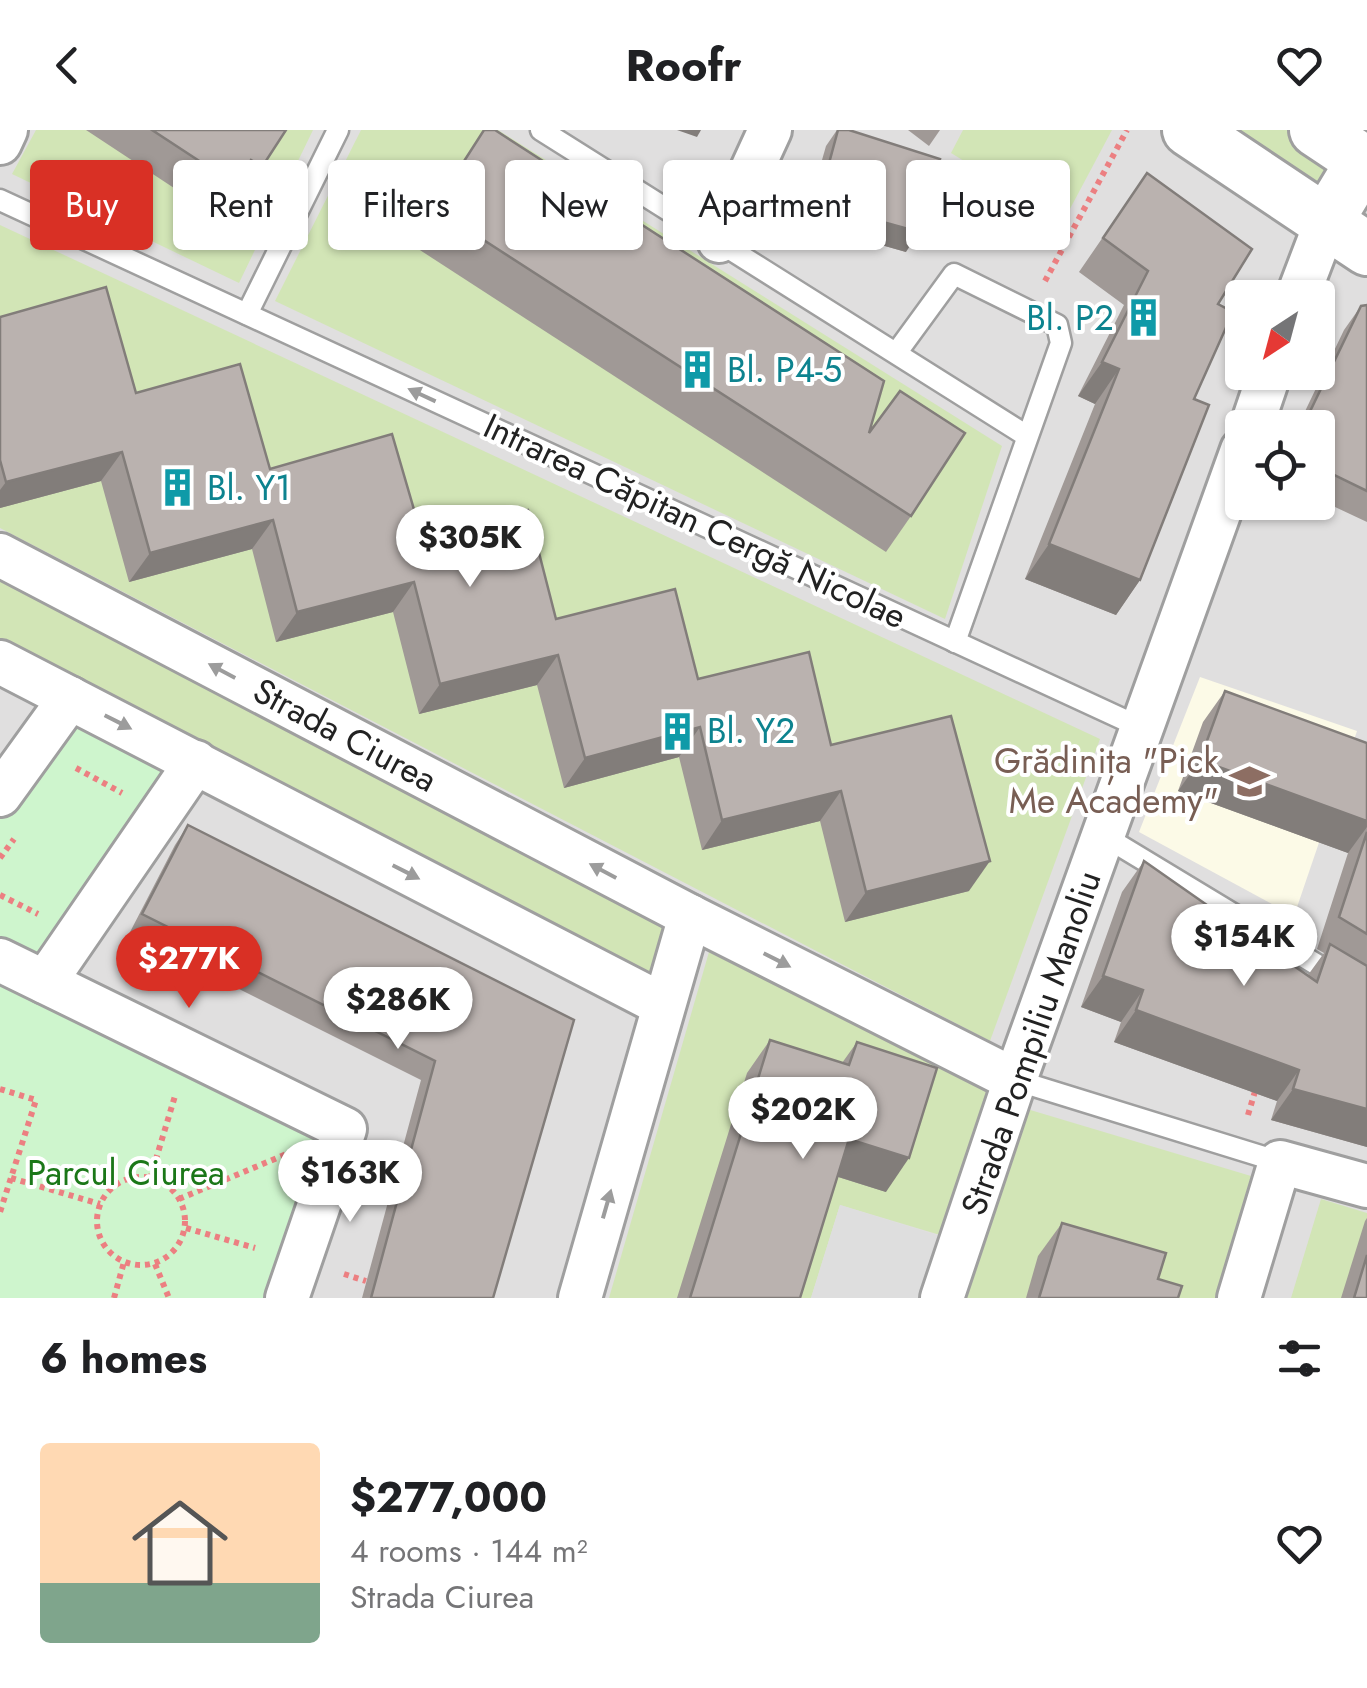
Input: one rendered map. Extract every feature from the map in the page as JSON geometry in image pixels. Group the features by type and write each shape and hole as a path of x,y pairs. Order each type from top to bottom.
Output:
{"street":[{"path":"0,143 6,130"},
{"path":"756,160 770,130"},
{"path":"1188,130 1347,235"},
{"path":"1312,280 1347,235 1365,162 1316,130"},
{"name":"Strada Pompiliu Manoliu","path":"942,1298 1015,1080 1225,497"},
{"name":"Strada Ciurea","path":"0,555 690,916 1015,1080"},
{"path":"0,662 663,1005"},
{"path":"0,795 70,698"},
{"path":"45,982 196,762"},
{"path":"580,1298 690,916"},
{"path":"0,960 345,1129 293,1279"},
{"path":"1239,1298 1280,1162 1367,1186"}],"lane":[{"path":"247,314 338,130"},
{"path":"541,130 663,207"},
{"name":"Intrarea Căpitan Cergă Nicolae","path":"0,200 1142,728"},
{"path":"732,250 1028,436"},
{"path":"897,352 954,274 1057,325 1062,343 956,642"},
{"path":"1104,836 1367,995"},
{"path":"1015,1080 1280,1162"}],"path":[{"path":"1038,295 1127,130"},
{"path":"35,746 160,814"},
{"path":"0,915 10,900"},
{"path":"150,1179 188,1052"},
{"path":"1238,1150 1260,1078"},
{"path":"0,1089 36,1100 0,1212"},
{"path":"179,1199 345,1129"},
{"path":"11,1178 100,1204"},
{"path":"150,1179 159,1180 176,1192 186,1228 170,1256 155,1264 138,1266 124,1262 102,1243 97,1228 100,1204 113,1187 127,1180 150,1179"},
{"path":"186,1228 293,1279"},
{"path":"114,1298 124,1262"},
{"path":"155,1264 170,1298"}],"shaded area":[{"path":"0,130 1367,130 1367,1298 0,1298"},
{"name":"Grădinița \"Pick Me Academy\"","path":"1200,677 1357,731 1294,916 1139,832"},
{"path":"840,1205 981,1249 966,1298 811,1298"}],"green space":[{"path":"36,130 313,130 298,160 173,160 173,250 255,250 239,283 153,242 153,160 30,160 30,183 12,174"},
{"path":"361,130 498,130 546,160 505,160 505,250 643,250 643,221 663,233 663,250 689,250 1002,446 945,619 275,301 301,250 308,250 308,235 328,196 328,250 485,250 485,160 346,160"},
{"path":"963,130 1112,130 1070,209 1070,160 962,160 951,153"},
{"path":"1215,130 1290,130 1329,169 1319,185"},
{"path":"0,225 30,239 30,250 54,250 1100,739 990,1041 0,528"},
{"path":"0,571 670,925 652,985 0,647"},
{"name":"Parcul Ciurea","path":"73,710 182,767 31,987 333,1133 276,1298 0,1298 0,812"},
{"path":"709,952 987,1090 940,1235 840,1205 811,1298 609,1298"},
{"path":"1027,1109 1251,1176 1215,1298 966,1298"},
{"path":"1321,1199 1367,1213 1367,1298 1291,1298"}],"building":[{"path":"152,130 286,130 267,160 198,160"},
{"path":"484,130 495,130 541,160 505,160 505,250 643,250 643,225 663,238 663,250 681,250 884,381 869,433 900,391 965,433 911,516 485,241 485,160 465,160"},
{"path":"838,130 849,130 940,159 906,160 906,228 886,223 886,160 830,160"},
{"path":"1147,173 1252,249 1233,280 1225,280 1225,293 1218,304 1225,308 1225,330 1194,399 1209,405 1140,580 1049,544 1119,369 1102,362 1148,271 1103,238"},
{"path":"106,287 136,393 240,364 270,469 392,434 422,537 528,510 556,619 675,589 698,679 809,652 831,745 951,716 990,861 866,892 841,791 722,820 700,727 585,758 558,655 440,684 414,582 297,612 273,520 150,553 122,452 6,482 0,460 0,317"},
{"path":"1367,305 1367,491 1335,475 1335,410 1311,410 1320,390 1335,390 1335,360 1361,306"},
{"path":"1225,691 1367,743 1367,821 1200,760"},
{"path":"188,825 574,1020 493,1298 371,1298 435,1061 142,914"},
{"path":"1367,832 1367,934 1339,917"},
{"path":"1144,861 1317,982 1330,944 1367,966 1367,1109 1293,1089 1299,1070 1136,1010 1143,990 1103,976"},
{"path":"770,1040 849,1065 857,1042 937,1068 909,1158 849,1139 800,1298 690,1298"},
{"path":"1062,1223 1166,1253 1158,1279 1182,1286 1178,1298 1039,1298"},
{"path":"1367,1255 1367,1298 1354,1298"}],"place":[{"name":"Bl. P2","path":"1144,318"},
{"name":"Bl. P4-5","path":"697,370"},
{"name":"Bl. Y1","path":"177,488"},
{"name":"Bl. Y2","path":"677,731"},
{"name":"Grădinița \"Pick Me Academy\"","path":"1249,781"}]}
